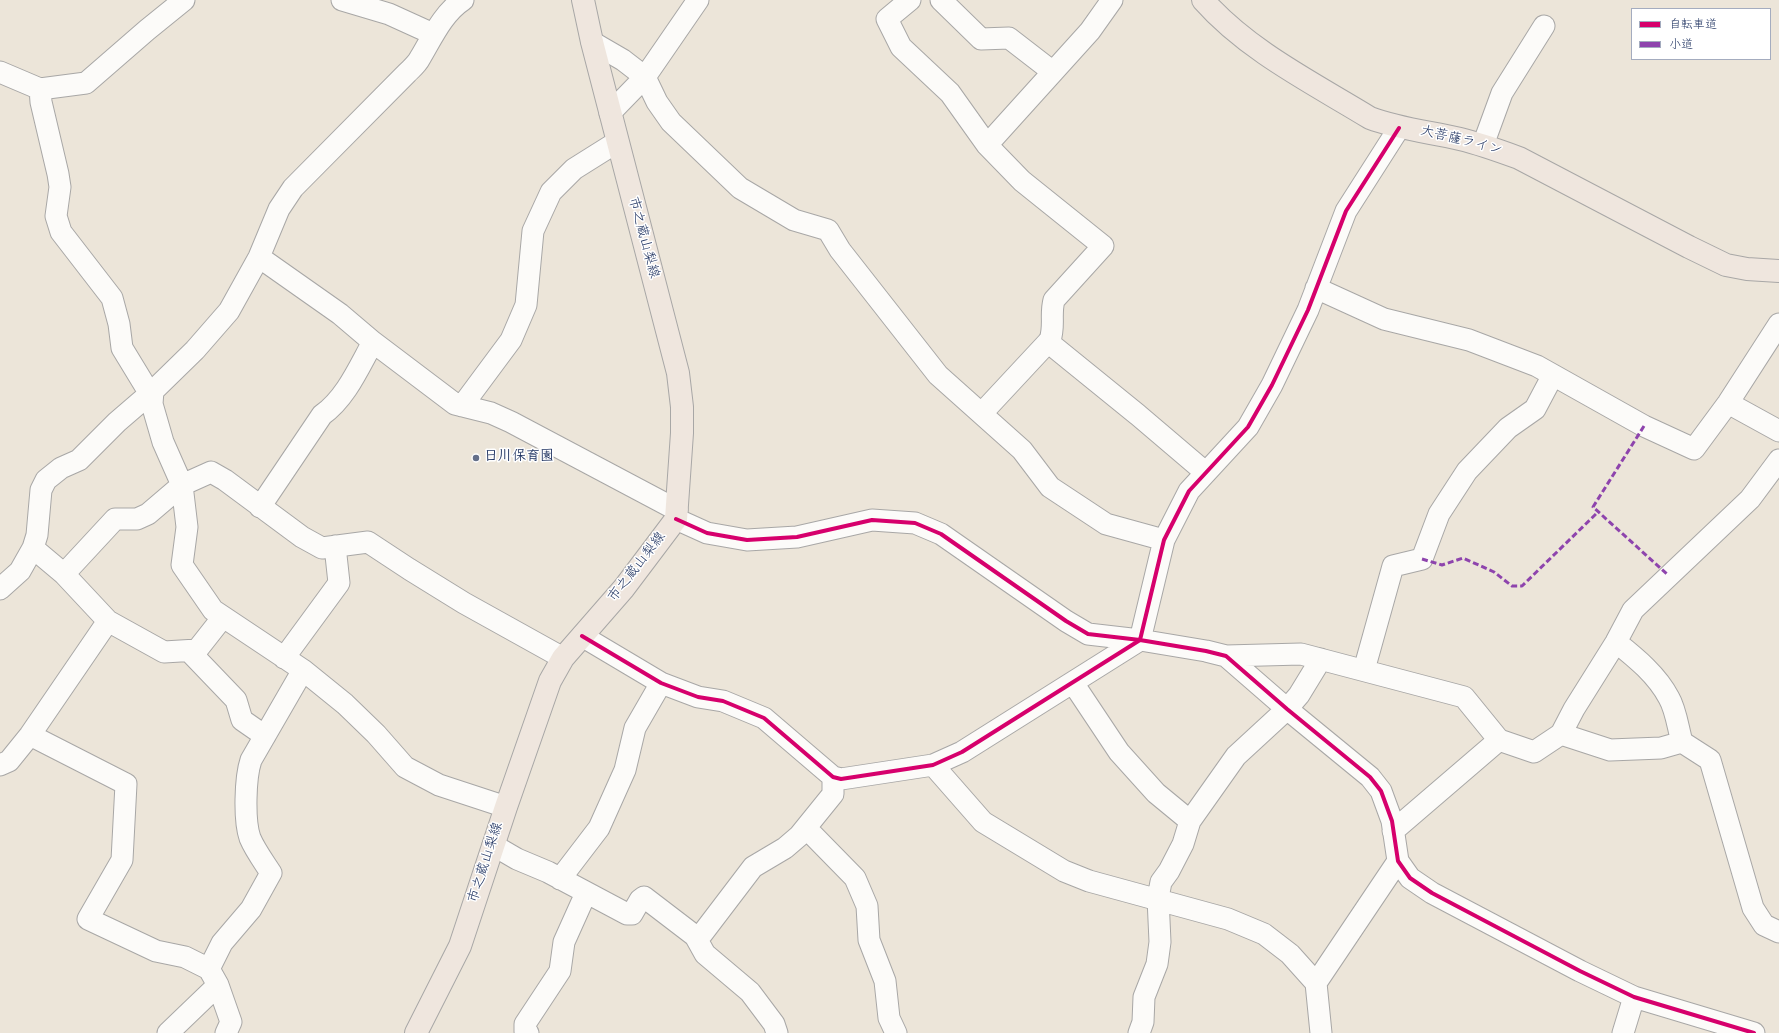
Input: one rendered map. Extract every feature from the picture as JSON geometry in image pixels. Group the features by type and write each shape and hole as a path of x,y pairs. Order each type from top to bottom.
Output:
{"main road":[{"name":"市之蔵山梨線","path":"416,1033 460,946 493,845 550,681 563,658 624,588 676,514 682,433 681,390 670,337 643,243 592,42 583,0"},
{"name":"大菩薩ライン","path":"1203,0 1234,31 1256,47 1370,118 1399,128 1483,145 1519,158 1726,265 1747,269 1779,271"}],"street":[{"path":"2,75 40,89 86,83 184,0"},
{"path":"342,0 389,14 433,34"},
{"path":"0,589 20,571 33,548 37,535 42,490 46,480 61,468 79,460 117,422 195,350 228,311 259,257 279,209 293,188 419,60 433,34 456,4 464,0"},
{"path":"910,0 887,20 901,47 950,93 987,145 1022,181 1103,246 1054,300 1051,309 1053,330 1048,342 982,413"},
{"path":"941,0 981,39 1009,38 1053,72"},
{"path":"987,145 1090,31 1112,0"},
{"path":"610,113 644,77 692,3"},
{"path":"1483,145 1502,93 1544,26"},
{"path":"592,42 623,60 644,77 657,102 671,122 740,188 794,220 828,230 840,250 938,374 1022,450 1050,486 1106,524 1164,540"},
{"path":"40,89 41,102 58,174 60,188 56,216 61,232 112,298 119,324 122,348 151,392 152,404 163,442 182,485 187,527 182,565 213,610 303,670 345,704 366,724 405,767 439,785 506,807"},
{"path":"582,636 661,683 698,697 724,701 764,718 833,777 841,779 933,765 962,752 1073,683 1140,640 1164,540 1189,491 1248,427 1272,385 1308,310 1346,211 1399,128"},
{"path":"462,406 511,340 526,305 533,231 551,192 574,169 617,142"},
{"path":"259,257 340,314 373,342 445,398 455,404 491,413 511,422 676,514 707,533 747,540 797,537 872,520 915,523 941,534 1066,621 1088,634 1140,640 1206,651 1226,656 1301,654 1364,670 1464,697 1499,740 1534,752 1561,734 1574,709 1616,642 1633,610 1750,499 1779,460"},
{"path":"1316,288 1384,319 1469,340 1537,366 1644,426 1694,448 1728,403 1779,324"},
{"path":"260,508 322,415 334,407 351,382 373,342"},
{"path":"1048,342 1205,472"},
{"path":"1364,670 1393,566 1422,559 1439,514 1467,471 1508,428 1535,409 1553,376"},
{"path":"1728,403 1779,431"},
{"path":"64,574 115,519 137,519 148,514 182,485 211,472 225,480 260,508 302,537 322,548 368,542 408,570 563,658"},
{"path":"284,658 339,583 335,546"},
{"path":"33,548 64,574 108,621 164,652 197,650 223,617"},
{"path":"0,765 9,761 30,735 108,621"},
{"path":"1616,642 1633,656 1658,682 1670,699 1682,742 1710,760 1753,908 1764,925 1779,932"},
{"path":"189,651 236,700 242,720 265,736"},
{"path":"1226,656 1287,709 1370,777 1381,791 1392,822 1398,862 1410,878 1432,893 1634,998 1754,1033"},
{"path":"1139,1033 1143,1022 1144,997 1157,964 1160,942 1158,898 1162,882 1183,844 1190,821 1236,756 1287,709 1322,659"},
{"path":"168,1033 214,977 222,943 251,909 271,874 250,838 246,788 247,771 251,760 303,670"},
{"path":"560,879 599,828 625,770 635,728 661,683"},
{"path":"1073,683 1119,752 1156,793 1190,821"},
{"path":"1561,734 1610,750 1660,748 1682,742"},
{"path":"30,735 126,784 122,860 88,919 156,951 185,957 214,977 231,1022 226,1033"},
{"path":"1393,831 1499,740"},
{"path":"933,765 984,822 1064,871 1090,881 1158,898 1228,919 1264,934 1290,954 1316,983 1321,1033"},
{"path":"694,936 702,934 753,867 785,848 806,828 833,794 833,777"},
{"path":"806,828 855,878 866,906 869,940 885,981 889,1018 896,1033"},
{"path":"493,845 517,859 586,892 626,914 632,914 640,900 644,897 694,936 705,954 750,992 774,1024 777,1033"},
{"path":"1316,983 1398,862"},
{"path":"528,1033 525,1031 525,1024 560,971 564,942 586,892"},
{"path":"1623,1033 1634,998"}],"marked path":[{"path":"1644,426 1593,507 1668,575"},
{"path":"1422,559 1442,565 1463,558 1494,572 1512,586 1522,586 1598,512"}],"cycle path":[{"path":"582,636 661,683 698,697 723,701 764,718 833,777 841,779 933,765 962,752 1140,640 1164,540 1189,491 1248,427 1272,385 1308,310 1346,211 1399,128"},
{"path":"676,519 707,533 747,540 797,537 872,520 915,523 941,534 1066,621 1088,634 1140,640 1206,651 1226,656 1287,709 1370,777 1381,791 1392,821 1398,861 1410,878 1432,893 1580,971 1634,997 1754,1033"}],"place":[{"name":"日川保育園","path":"476,458"}]}
